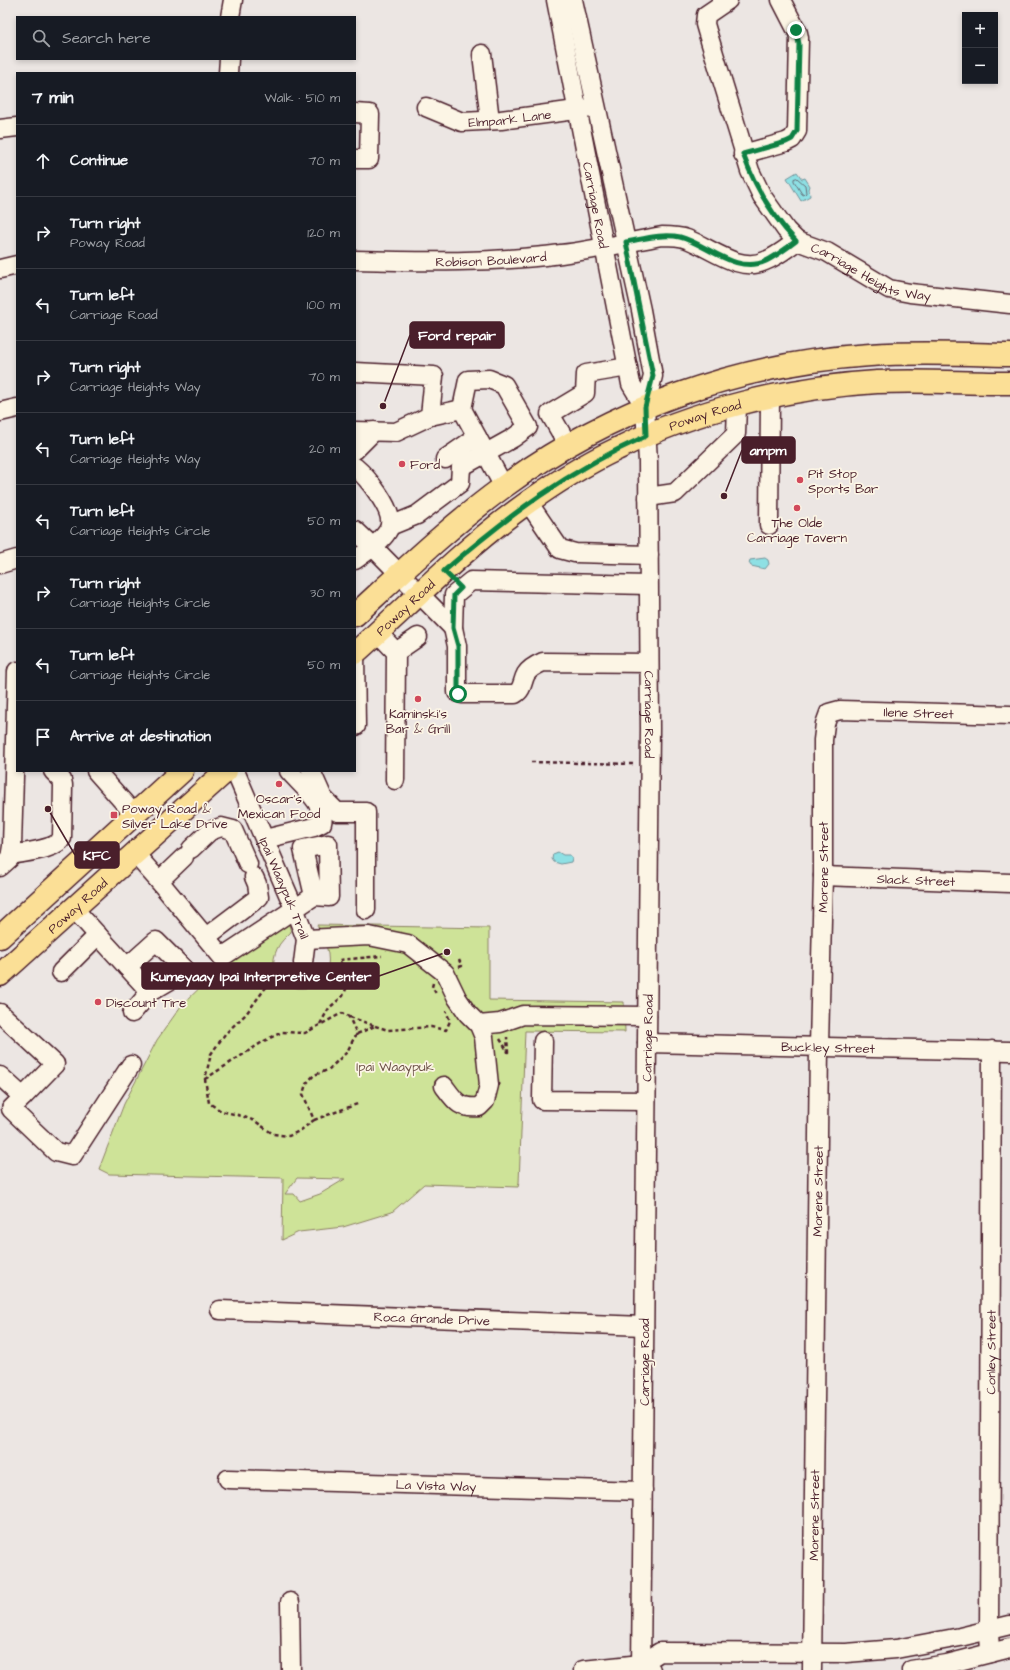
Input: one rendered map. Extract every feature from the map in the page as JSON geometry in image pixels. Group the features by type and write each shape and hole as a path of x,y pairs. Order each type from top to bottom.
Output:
{"main road":[{"name":"Poway Road","path":"356,614 473,511 504,487 568,445 645,407 682,393 764,369 870,355 1010,355"},
{"name":"Poway Road","path":"356,652 444,571 492,530 528,502 601,457 646,436 689,420 737,405 804,391 876,382 1010,384"},
{"path":"0,937 181,772"},
{"name":"Poway Road","path":"0,975 225,772"}],"street":[{"path":"230,16 233,0"},
{"name":"Carriage Road","path":"556,0 626,242 653,376 645,407 649,555 649,764 643,1491 645,1668"},
{"name":"Carriage Road","path":"573,0 605,247 631,384 645,407"},
{"path":"728,0 708,13 705,18 705,24 743,154 750,171 762,196 796,241"},
{"path":"743,154 786,142 792,139 797,131 799,38 798,33 781,0"},
{"path":"482,54 490,120"},
{"path":"228,72 229,60"},
{"name":"Elmpark Lane","path":"426,107 462,122 587,109"},
{"path":"356,113 370,114 369,159 356,159"},
{"path":"0,129 16,127"},
{"name":"Carriage Heights Way","path":"626,242 662,236 679,237 730,260 747,264 757,264 766,261 796,241 827,252 889,288 910,293 1010,304"},
{"name":"Robison Boulevard","path":"356,260 455,262 506,260 562,254 626,242"},
{"path":"0,269 16,265"},
{"path":"568,445 550,414 585,393 586,374 628,367"},
{"path":"356,372 434,376 430,416"},
{"path":"390,526 416,515 460,483 461,467 486,453 528,427 504,385 489,378 468,380 462,409 486,453 504,487"},
{"path":"770,397 770,525"},
{"path":"648,497 674,493 736,434 737,405"},
{"path":"0,412 16,408"},
{"path":"356,431 396,432 430,416 462,409"},
{"path":"356,449 374,432"},
{"path":"446,459 477,437"},
{"path":"356,468 371,484 390,515 390,526 381,540 356,559"},
{"path":"528,502 560,549 565,552 649,555"},
{"path":"356,531 420,593 453,628"},
{"path":"0,564 16,559"},
{"path":"444,571 461,588"},
{"path":"648,585 475,580 469,582 454,595 453,628 458,646 457,692 462,694 515,694 518,692 525,675 542,662 649,663"},
{"path":"378,633 396,652 395,780"},
{"path":"396,652 418,637"},
{"path":"16,682 7,733 15,756 5,861 53,846 62,838 63,784 62,780 54,772"},
{"name":"Ilene Street","path":"829,714 840,710 1010,715"},
{"name":"Morene Street","path":"812,1662 819,1046 823,876 823,740 825,724 829,714"},
{"path":"97,772 137,812"},
{"path":"109,772 137,812"},
{"name":"Ipai Waaypuk Trail","path":"235,772 306,939 303,962"},
{"path":"265,839 314,828 322,823 323,813 319,805 290,772"},
{"path":"311,772 323,798 337,812 366,812 366,910"},
{"path":"159,881 210,831 221,827 233,830 258,884 259,897 206,937"},
{"path":"135,854 222,957 314,896"},
{"name":"Slack Street","path":"823,876 1010,883"},
{"path":"74,909 150,992"},
{"path":"61,972 98,935"},
{"path":"306,939 369,936 408,944 445,973 456,998 468,1014 479,1025 484,1037 489,1085 485,1101 479,1107 468,1108 456,1103 444,1086"},
{"path":"127,967 156,941 186,971 150,992 132,1013"},
{"path":"0,1013 55,1064 11,1109"},
{"path":"479,1025 500,1023 522,1014 647,1016"},
{"path":"542,1042 542,1100 646,1101"},
{"name":"Buckley Street","path":"647,1043 1001,1050"},
{"name":"Conley Street","path":"990,1653 989,1631 1001,1050"},
{"path":"0,1076 11,1109 56,1152 72,1156 131,1065"},
{"name":"Roca Grande Drive","path":"220,1310 644,1326"},
{"name":"La Vista Way","path":"228,1479 643,1491"},
{"path":"290,1602 291,1670"},
{"path":"583,1670 645,1668 660,1652 812,1662 846,1653 896,1649 989,1631 1010,1625"},
{"path":"911,1670 947,1664 1010,1648"}],"path":[{"path":"531,762 649,764"},
{"path":"319,1025 329,1008 342,996 349,982 341,976 366,970 344,966 339,962 340,960 380,956"},
{"path":"280,975 270,982 246,1014 225,1034 211,1054 205,1079 209,1103 221,1111 255,1121 273,1134 289,1136 301,1130 314,1120 360,1103"},
{"path":"432,987 439,998"},
{"path":"205,1079 264,1041 282,1032 305,1033 342,1013 349,1017 388,1030 431,1027 446,1030 450,1021 445,1009"},
{"path":"349,1017 357,1034"},
{"path":"314,1120 303,1094 306,1084 314,1075 328,1070 348,1052 357,1034 375,1026"}],"green space":[{"name":"Ipai Waaypuk","path":"288,921 291,932 278,946 274,964 278,976 286,984 298,988 310,987 320,981 327,971 328,954 323,935 317,925 489,928 489,1000 624,1002 625,1032 525,1031 518,1187 424,1184 392,1212 343,1227 299,1232 282,1240 283,1178 109,1174 99,1169 124,1104 157,1040 181,1006 213,975","holes":["297,1178 345,1179 320,1194 300,1201 294,1194 285,1194"]}],"water":[{"path":"797,172 802,179 805,178 810,186 810,196 801,201 787,178"},
{"path":"765,558 768,560 769,564 765,569 751,566 749,563 750,560"},
{"path":"558,852 563,855 570,855 572,858 571,862 561,864 554,862 552,859 553,854"}],"place":[{"name":"Ford repair","path":"383,406"},
{"name":"Ford","path":"402,464"},
{"name":"Pit Stop Sports Bar","path":"800,480"},
{"name":"ampm","path":"724,496"},
{"name":"The Olde Carriage Tavern","path":"797,508"},
{"name":"Kaminski's Bar & Grill","path":"418,699"},
{"name":"Oscar's Mexican Food","path":"279,784"},
{"name":"KFC","path":"48,809"},
{"name":"Poway Road & Silver Lake Drive","path":"114,815"},
{"name":"Kumeyaay Ipai Interpretive Center","path":"447,952"},
{"name":"Discount Tire","path":"98,1002"}],"route":[{"path":"458,694 458,646 453,628 454,595 461,588 444,571 514,512 601,457 646,436 645,407 653,376 641,310 626,242 662,236 679,237 730,260 747,264 757,264 766,261 796,241 786,230 762,196 743,154 786,142 795,136 797,131 799,44 798,33 796,30"}]}
